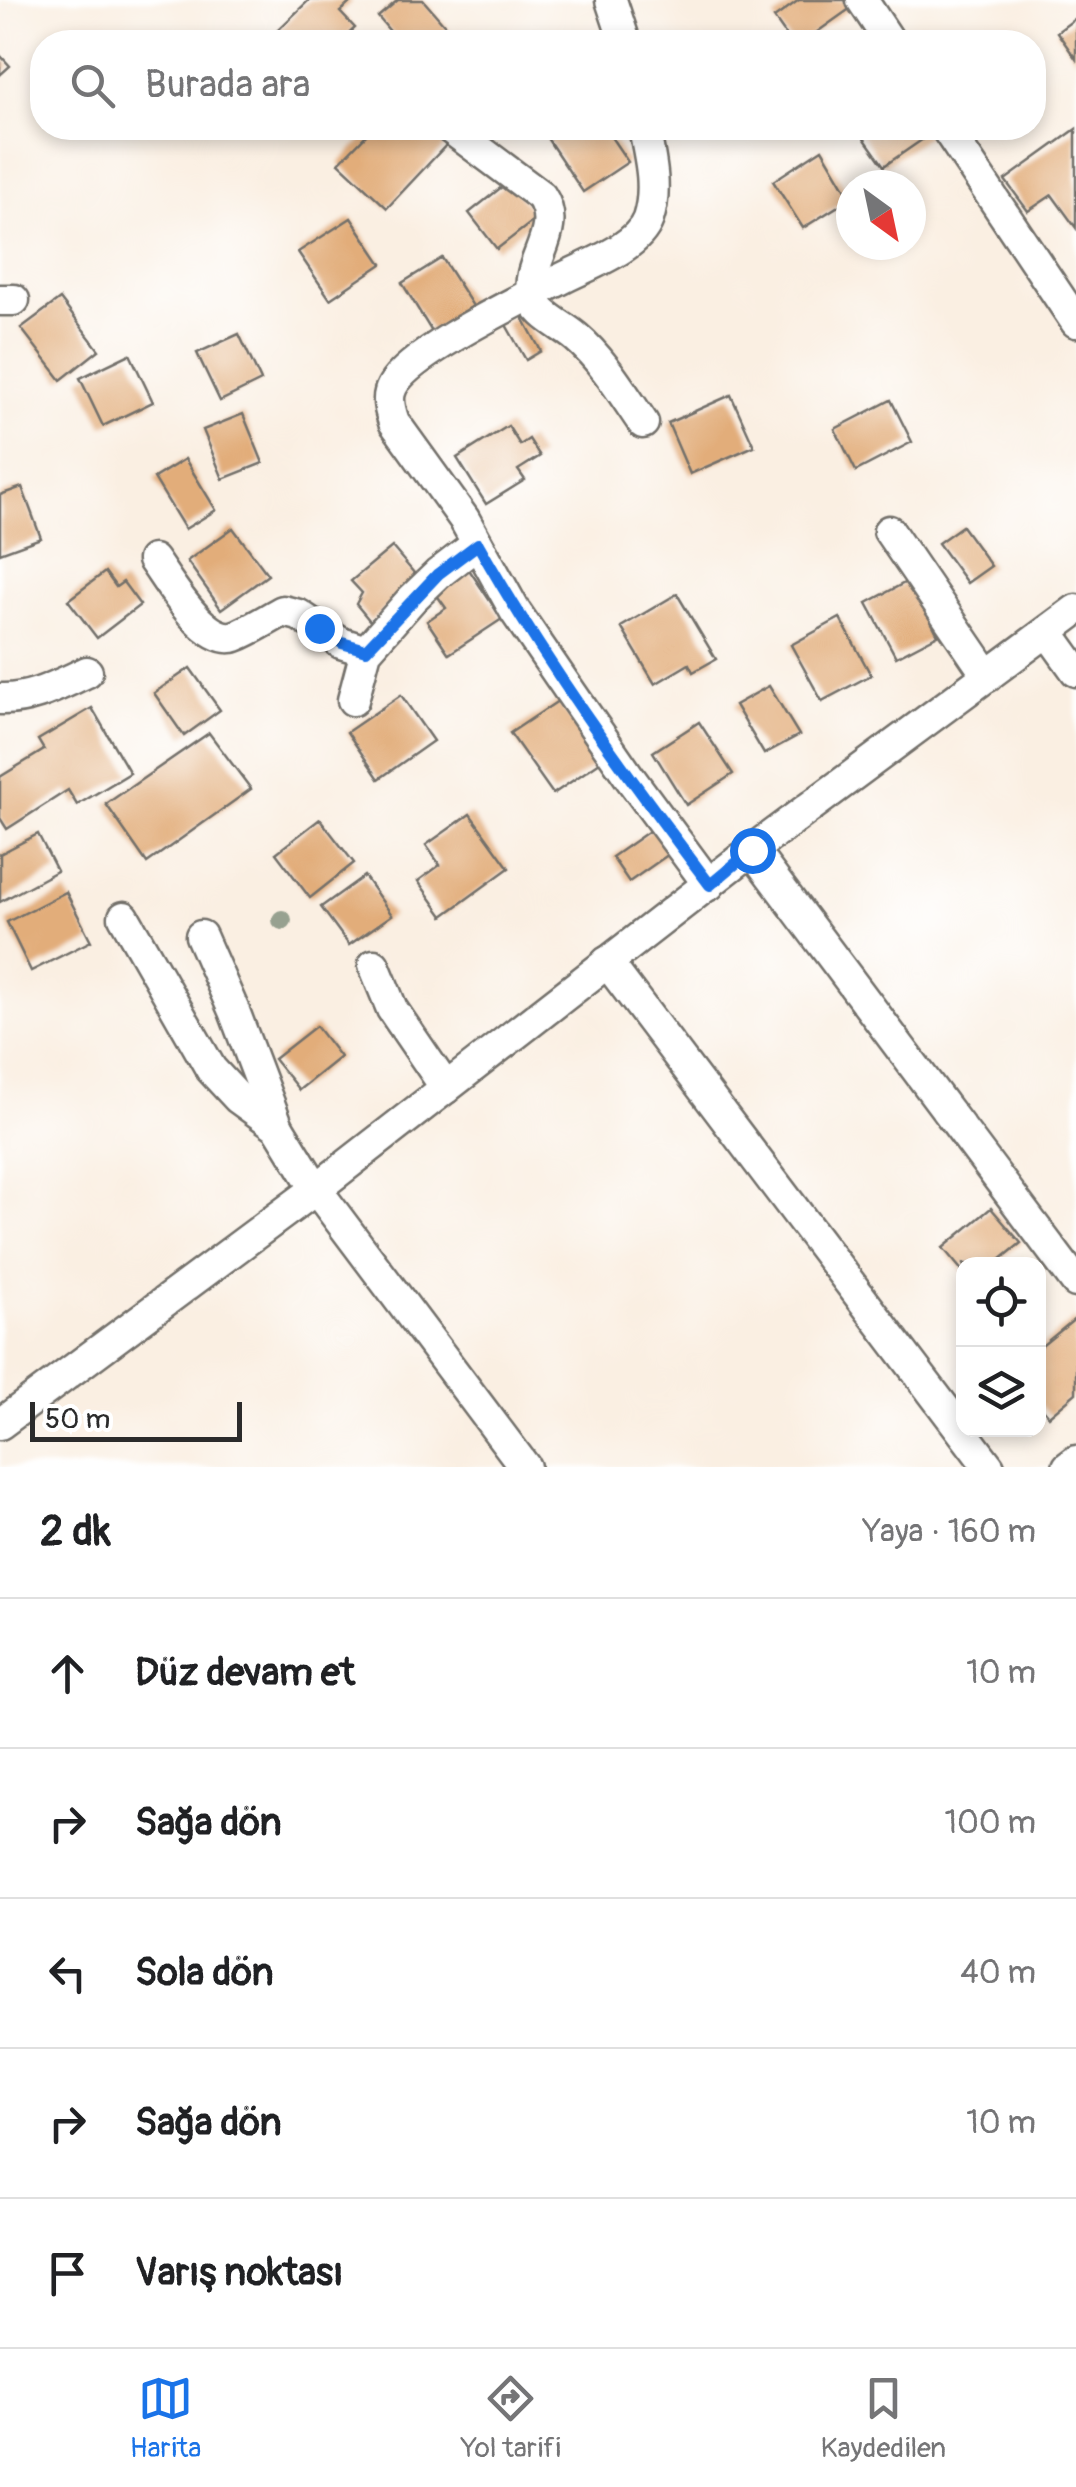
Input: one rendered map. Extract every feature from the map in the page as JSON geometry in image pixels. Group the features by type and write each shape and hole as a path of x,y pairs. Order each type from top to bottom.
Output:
{"street":[{"path":"611,0 620,30"},
{"path":"862,0 882,30"},
{"path":"466,140 542,196 549,219 544,247 534,270 532,295 544,315 578,338 607,371 644,423"},
{"path":"646,140 654,176 648,221 630,242 430,351 402,373 390,390 389,405 394,422 464,519 547,658 710,885"},
{"path":"954,140 1076,322"},
{"path":"890,531 988,676"},
{"path":"353,700 366,650 438,574 478,544"},
{"path":"153,560 201,624 220,636 235,637 283,611 298,615 342,643 366,650"},
{"path":"0,1424 316,1189 752,850 1076,610"},
{"path":"1048,632 1076,671"},
{"path":"0,700 17,700 44,692 86,672"},
{"path":"752,850 1076,1282"},
{"path":"124,917 211,1069 238,1098 278,1126"},
{"path":"200,936 278,1126 316,1189 525,1467"},
{"path":"607,962 989,1467"},
{"path":"374,965 392,1009 446,1088"},
{"path":"1068,1467 1076,1461"}],"building":[{"path":"309,0 353,0 340,12 353,30 278,30"},
{"path":"398,0 423,0 449,30 389,30 378,17"},
{"path":"799,0 845,0 851,8 820,30 782,30 774,18"},
{"path":"1076,18 1076,59 1057,32"},
{"path":"0,55 10,66 0,75"},
{"path":"1076,129 1076,228 1052,195 1028,211 1005,180"},
{"path":"361,140 448,143 387,208 339,163"},
{"path":"548,140 613,140 628,162 583,192"},
{"path":"866,140 922,140 884,166"},
{"path":"822,149 836,173 836,207 803,228 773,181"},
{"path":"508,182 537,218 497,249 469,213"},
{"path":"351,218 382,264 330,299 298,252"},
{"path":"442,258 473,306 432,332 402,283"},
{"path":"60,299 99,350 61,380 21,328"},
{"path":"521,314 541,351 526,360 505,323"},
{"path":"239,334 261,381 220,401 197,353"},
{"path":"130,354 153,402 103,426 80,378"},
{"path":"731,395 754,446 690,474 668,423"},
{"path":"891,400 912,442 856,471 835,429"},
{"path":"243,414 263,463 223,479 203,430"},
{"path":"508,426 520,445 529,439 540,456 518,470 525,480 486,504 457,458"},
{"path":"185,459 216,510 185,529 154,478"},
{"path":"22,487 41,538 0,553 0,495"},
{"path":"962,526 991,566 967,583 938,543"},
{"path":"233,528 268,575 221,609 187,561"},
{"path":"392,547 420,580 370,621 356,604 362,593 351,581"},
{"path":"468,568 502,619 449,654 427,621 446,608 434,591"},
{"path":"105,572 116,587 123,582 140,605 97,638 68,600"},
{"path":"910,580 938,635 896,657 867,603"},
{"path":"677,594 716,659 693,672 689,664 655,684 621,627"},
{"path":"840,618 871,675 822,701 791,645"},
{"path":"190,668 220,710 184,736 154,693"},
{"path":"769,686 799,735 764,754 735,705"},
{"path":"401,695 433,741 379,779 347,732"},
{"path":"558,701 600,762 553,794 510,733"},
{"path":"92,708 130,773 77,805 68,790 7,829 0,818 0,777 44,750 38,740"},
{"path":"699,722 733,774 686,805 653,752"},
{"path":"209,733 251,789 147,863 106,804"},
{"path":"470,814 509,868 443,916 418,881 440,865 426,845"},
{"path":"320,819 354,863 310,898 276,853"},
{"path":"655,827 672,852 629,882 612,857"},
{"path":"38,834 57,871 0,902 0,854"},
{"path":"364,876 392,915 349,945 321,907"},
{"path":"66,892 91,941 31,971 7,922"},
{"path":"316,1026 340,1057 299,1090 274,1059"},
{"path":"991,1208 1021,1243 1004,1257 956,1257 956,1263 943,1248"},
{"path":"1076,1318 1076,1393 1049,1416 1046,1412 1046,1342"}],"route":[{"path":"319,628 342,643 366,650 438,574 478,544 568,690 710,885 752,850"}]}
